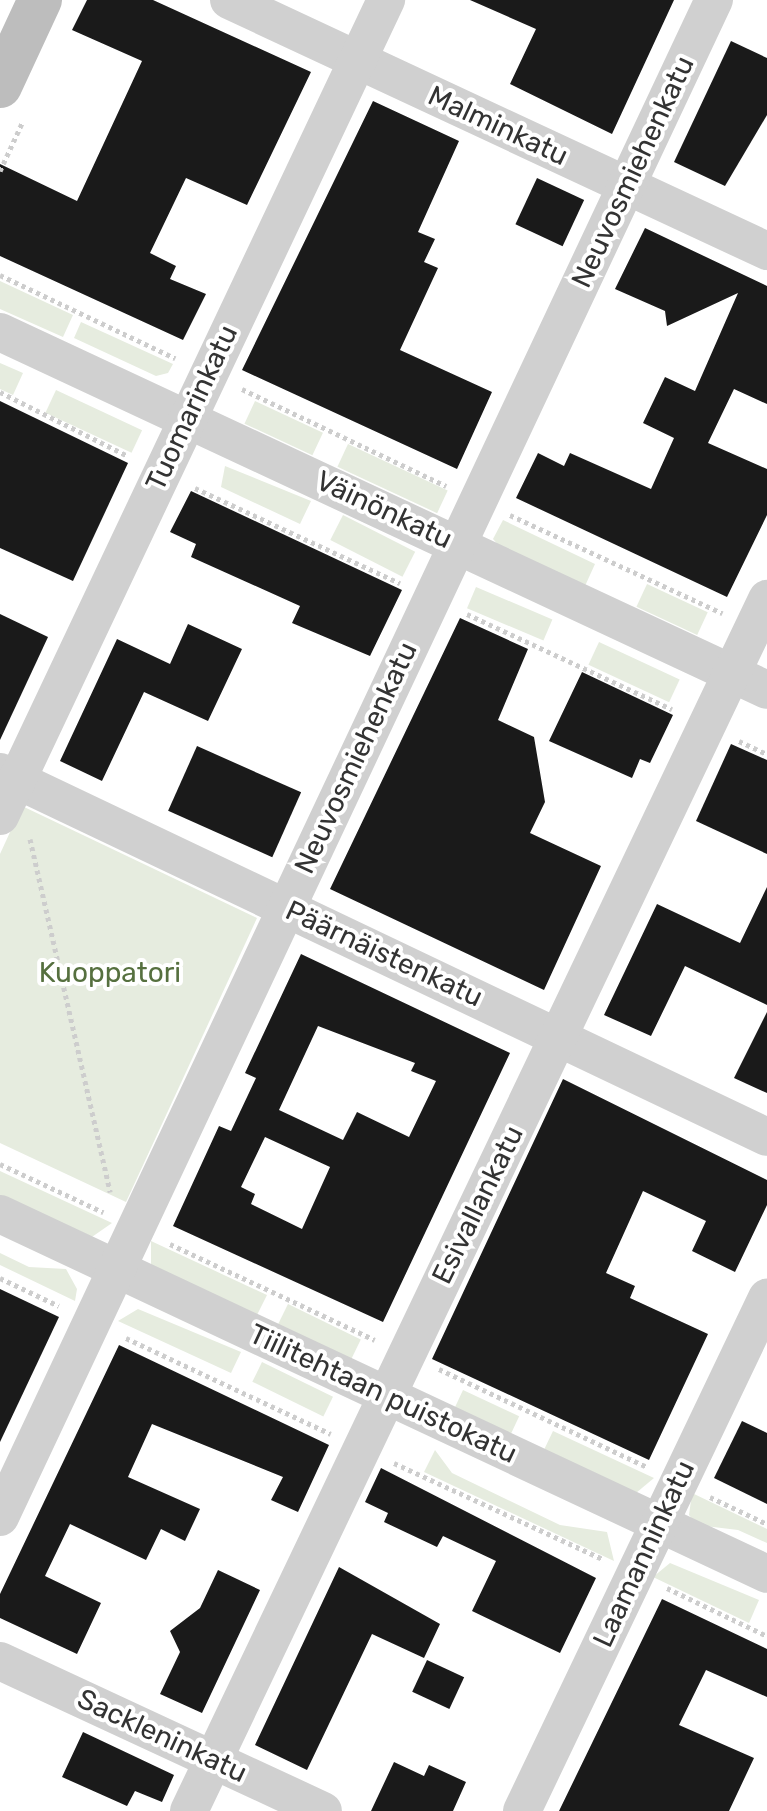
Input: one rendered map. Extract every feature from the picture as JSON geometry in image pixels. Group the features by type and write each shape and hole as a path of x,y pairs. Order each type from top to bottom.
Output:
{"main road":[{"path":"0,86 40,0"}],"street":[{"name":"Malminkatu","path":"229,0 767,251"},
{"name":"Tuomarinkatu","path":"0,816 8,776 162,472 386,0"},
{"name":"Neuvosmiehenkatu","path":"0,1517 714,0"},
{"name":"Väinönkatu","path":"0,332 188,417 767,690"},
{"name":"Esivallankatu","path":"189,1811 760,613"},
{"name":"Päärnäistenkatu","path":"8,776 767,1137"},
{"name":"Tiilitehtaan puistokatu","path":"0,1214 767,1574"},
{"name":"Laamanninkatu","path":"522,1811 767,1298"},
{"name":"Sackleninkatu","path":"0,1661 323,1811"}],"path":[{"path":"0,275 477,501 760,613"},
{"path":"0,392 162,472 684,716"},
{"path":"8,776 113,1217"}],"green space":[{"path":"0,281 73,315 63,337 0,309"},
{"path":"81,322 173,364 168,373 156,376 74,338"},
{"path":"0,363 23,373 13,395 0,389"},
{"path":"56,390 142,430 132,453 45,413"},
{"path":"255,401 323,433 312,455 244,424"},
{"path":"348,444 448,490 437,513 337,467"},
{"path":"225,466 311,501 300,524 221,487"},
{"path":"343,515 415,552 402,577 330,540"},
{"path":"503,520 595,564 585,586 500,547 493,539"},
{"path":"647,584 708,612 697,635 636,607"},
{"path":"476,587 552,619 543,641 467,608"},
{"path":"599,642 680,680 669,702 588,665"},
{"name":"Kuoppatori","path":"22,806 257,918 126,1202 0,1143 0,854"},
{"path":"0,1171 112,1223 89,1239 0,1200"},
{"path":"151,1241 267,1295 255,1319 151,1265"},
{"path":"0,1253 29,1267 66,1269 77,1289 75,1301 0,1265"},
{"path":"288,1304 361,1340 349,1363 277,1327"},
{"path":"138,1309 241,1352 231,1373 118,1321"},
{"path":"262,1362 333,1397 323,1416 252,1382"},
{"path":"463,1390 519,1416 509,1439 452,1413"},
{"path":"553,1431 654,1478 636,1493 542,1454"},
{"path":"435,1450 452,1473 560,1525 607,1532 614,1561 424,1472"},
{"path":"692,1493 767,1529 767,1543 738,1530 697,1525 689,1515"},
{"path":"670,1563 759,1600 749,1623 653,1577"}],"building":[{"path":"87,0 153,0 311,72 247,205 186,178 150,253 176,266 170,279 206,294 183,340 0,256 0,164 77,201 142,61 72,30"},
{"path":"470,0 674,0 612,134 510,84 536,29"},
{"path":"731,41 767,58 767,115 725,186 674,162"},
{"path":"373,101 459,141 418,232 435,239 424,262 438,268 400,350 492,392 457,469 242,370"},
{"path":"537,178 584,200 563,246 515,224"},
{"path":"645,228 767,286 767,404 734,389 708,443 767,469 767,515 727,597 516,498 538,453 564,466 570,453 651,489 674,438 643,423 665,377 695,391 738,293 667,326 665,311 615,289"},
{"path":"0,401 128,463 73,581 0,548"},
{"path":"191,491 402,590 370,656 292,623 300,606 191,557 196,544 170,532"},
{"path":"0,614 48,637 0,740"},
{"path":"460,618 528,649 498,720 534,737 545,802 530,833 601,866 544,990 330,889"},
{"path":"188,624 242,649 208,721 144,692 102,781 60,761 117,639 170,664"},
{"path":"582,672 673,715 650,763 640,759 632,778 549,741"},
{"path":"731,744 767,760 767,854 696,821"},
{"path":"197,746 301,792 272,857 168,811"},
{"path":"767,887 767,1005 685,966 651,1036 604,1015 657,904 740,943"},
{"path":"301,954 510,1053 383,1322 173,1226 219,1126 231,1131 256,1078 245,1073","holes":["318,1026 415,1063 411,1071 436,1081 409,1137 357,1112 343,1140 279,1110","265,1137 330,1167 302,1229 251,1204 255,1194 241,1187"]},
{"path":"767,1012 767,1093 734,1078"},
{"path":"563,1079 767,1180 767,1205 735,1272 692,1251 706,1221 643,1191 606,1273 635,1286 630,1298 708,1334 649,1460 432,1359"},
{"path":"0,1289 59,1317 0,1442"},
{"path":"119,1345 329,1445 298,1512 271,1500 283,1477 152,1424 128,1477 200,1509 185,1541 161,1529 146,1560 70,1524 45,1576 101,1603 77,1654 0,1618 0,1594"},
{"path":"742,1421 767,1433 767,1504 714,1478"},
{"path":"381,1468 596,1578 560,1653 472,1611 496,1561 443,1536 437,1547 384,1522 388,1513 365,1502"},
{"path":"339,1567 440,1624 424,1658 372,1634 307,1770 255,1745"},
{"path":"218,1570 260,1590 202,1713 160,1694 180,1652 170,1631 200,1608"},
{"path":"662,1599 767,1649 767,1697 706,1670 679,1725 754,1758 729,1811 559,1811"},
{"path":"427,1660 464,1677 449,1709 412,1692"},
{"path":"83,1732 174,1775 162,1802 135,1791 127,1806 62,1777"},
{"path":"394,1762 424,1776 429,1765 466,1782 453,1811 371,1811"}]}
